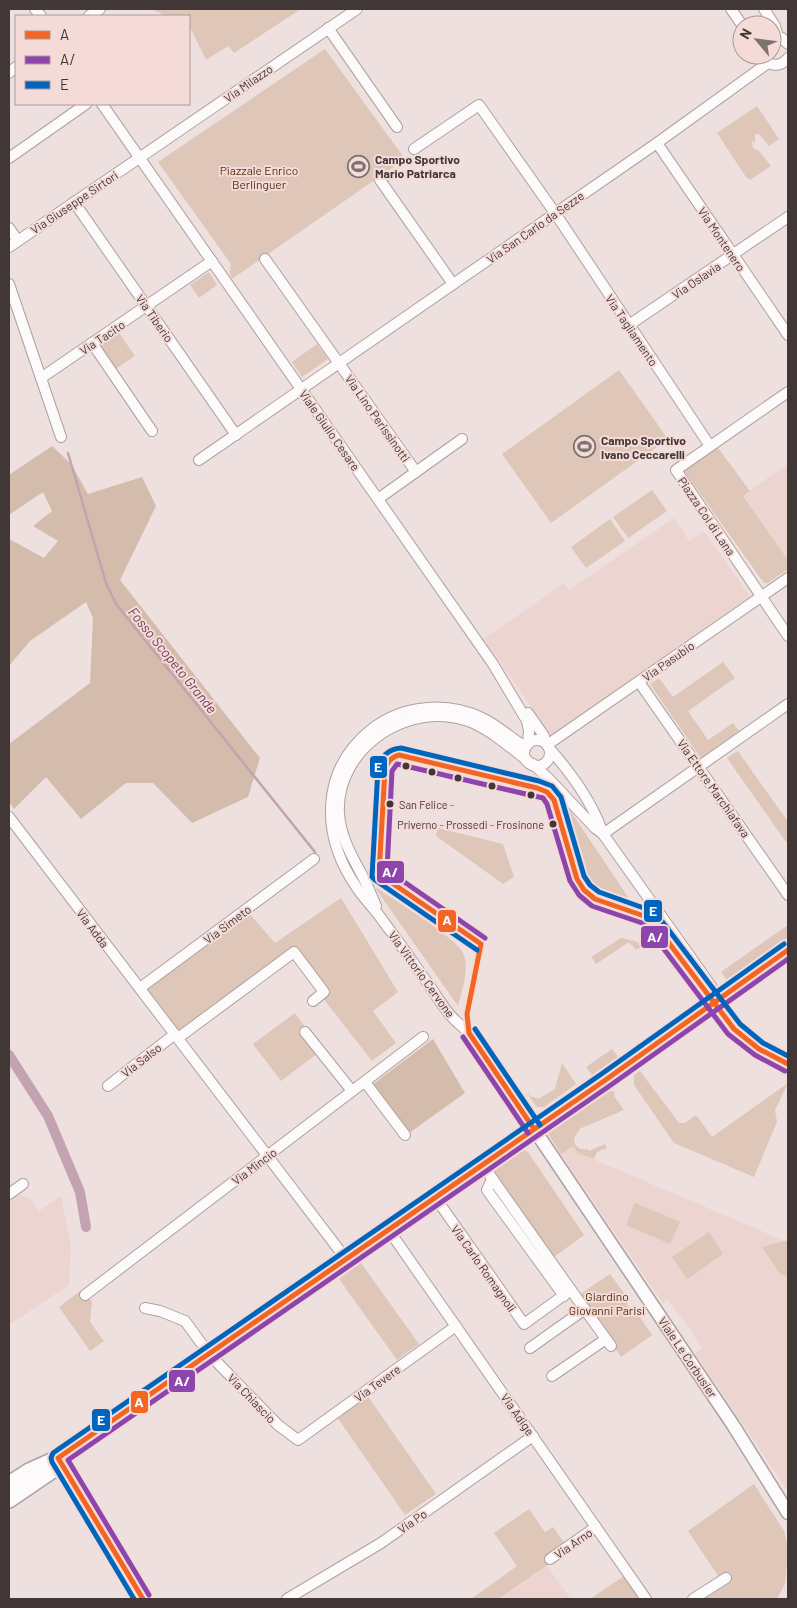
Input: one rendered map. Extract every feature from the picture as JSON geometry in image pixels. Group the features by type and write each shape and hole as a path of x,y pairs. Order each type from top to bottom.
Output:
{"main road":[{"path":"9,1484 29,1471 58,1458 788,950"},
{"path":"9,1500 53,1470 58,1458"}],"street":[{"name":"Via Milazzo","path":"140,158 357,9"},
{"path":"328,28 397,127"},
{"name":"Via San Carlo da Sezze","path":"199,460 657,143 757,65"},
{"path":"9,158 85,105"},
{"name":"Viale Giulio Cesare","path":"103,105 493,664 527,721 529,731 527,746"},
{"name":"Via Tagliamento","path":"414,149 479,105 555,213 710,446"},
{"name":"Via Montenero","path":"657,143 788,335"},
{"name":"Via Giuseppe Sirtori","path":"9,247 140,158"},
{"path":"380,180 453,284"},
{"name":"Via Tiberio","path":"74,202 236,435"},
{"name":"Via Oslavia","path":"628,325 788,217"},
{"path":"9,228 18,241"},
{"name":"Via Lino Perissinotti","path":"265,258 416,472"},
{"name":"Via Tacito","path":"41,378 212,261"},
{"path":"9,284 61,437"},
{"path":"92,343 152,431"},
{"path":"710,446 788,392"},
{"path":"378,499 462,439"},
{"name":"Piazza Col di Lana","path":"710,446 676,470 761,597"},
{"name":"Via Pasubio","path":"547,745 788,578"},
{"path":"761,597 788,636"},
{"name":"Via Ettore Marchiafava","path":"639,682 788,895"},
{"name":"Viale Giulio Cesare","path":"517,704 526,711 544,736 547,745 576,781 600,824 603,834"},
{"path":"603,834 788,704"},
{"name":"Via Vittorio Cervone","path":"527,746 484,718 456,709 434,708 406,712 388,719 370,730 355,745 340,768 332,791 331,823 336,844 349,876 357,889 380,916 451,1016 469,1033 534,1128"},
{"name":"Via Vittorio Cervone","path":"380,916 365,881 349,853 340,826 339,812 339,800 346,776 359,754 368,744 383,731 405,720 427,716 447,717 472,722 531,763"},
{"path":"538,740 547,745 550,753 548,760 541,765 531,763 525,755 527,746 538,740"},
{"name":"Viale Giulio Cesare","path":"531,763 603,834 711,986 714,1002 734,1029 747,1042 788,1064"},
{"name":"Via Adda","path":"9,817 346,1258"},
{"name":"Via Simeto","path":"140,988 314,859"},
{"path":"176,1036 294,952 324,992 313,1001"},
{"path":"305,1032 352,1091"},
{"name":"Via Salso","path":"108,1086 176,1036"},
{"name":"Via Mincio","path":"85,1295 423,1037"},
{"path":"365,1082 405,1135"},
{"name":"Viale Le Corbusier","path":"534,1128 733,1425 788,1513"},
{"path":"482,1164 492,1179 488,1190 567,1293 585,1309 608,1342 552,1376"},
{"path":"9,1194 23,1184"},
{"name":"Via Carlo Romagnoli","path":"435,1197 524,1324 567,1293"},
{"name":"Via Adige","path":"388,1229 646,1599"},
{"name":"Via Chiascio","path":"145,1308 160,1311 185,1321 209,1354 278,1425 298,1440"},
{"path":"530,1348 585,1309"},
{"name":"Via Tevere","path":"298,1440 456,1326"},
{"name":"Via Po","path":"287,1599 381,1543 533,1436"},
{"path":"58,1458 143,1599"},
{"name":"Via Arno","path":"550,1559 596,1527"},
{"path":"693,1599 726,1578"}],"shaded area":[{"path":"52,446 71,464 88,494 142,477 156,506 120,580 260,758 248,797 192,823 153,783 126,783 81,819 46,777 14,809 9,802 9,744 90,683 93,618 86,602 30,641 9,666 9,539 44,558 58,541 33,526 52,511 43,492 9,515 9,475"},
{"path":"788,464 788,560 743,495"},
{"path":"674,518 689,541 704,531 750,596 551,735 484,639 564,583 569,590"},
{"path":"433,1039 465,1093 409,1133 372,1085"},
{"path":"574,1146 579,1153 785,1241 762,1247 779,1273 788,1277 788,1491 695,1353 702,1348 686,1324 668,1299 663,1303 561,1154"},
{"path":"9,1190 30,1199 39,1211 61,1196 71,1246 69,1285 9,1325"},
{"path":"546,1565 571,1599 498,1599"}],"green space":[{"path":"150,9 301,9 234,53 228,46 206,60 190,27 190,15 165,15"},
{"name":"Piazzale Enrico Berlinguer","path":"325,49 405,159 232,279 230,274 231,264 158,162"},
{"path":"757,106 779,139 769,146 759,134 755,134 755,142 752,141 753,148 760,152 771,166 750,180 746,177 717,133"},
{"path":"209,272 217,285 199,298 190,285"},
{"path":"117,330 135,356 114,370 97,344"},
{"path":"317,344 328,359 302,377 292,362"},
{"name":"Campo Sportivo Ivano Ceccarelli","path":"619,370 668,439 551,523 502,454"},
{"path":"718,448 750,491 743,496 788,560 788,569 768,583 764,583 684,471"},
{"path":"652,490 667,511 628,538 613,517"},
{"path":"610,519 625,541 586,568 571,547"},
{"path":"723,662 735,678 688,711 708,740 733,723 739,731 701,758 650,684 659,678 673,697"},
{"path":"738,751 788,822 788,840 786,842 727,758"},
{"path":"559,794 632,903 602,894 586,879 581,871"},
{"path":"438,828 503,844 514,877 503,884 436,836"},
{"path":"376,889 450,938 463,953 466,973 458,1006"},
{"path":"341,898 398,992 373,1011 396,1043 372,1061 322,997 329,991 294,947 178,1035 145,991 250,914 275,943"},
{"path":"788,925 788,937 727,980 721,972"},
{"path":"621,938 645,944 636,950 629,942 596,964 591,957"},
{"path":"295,1013 322,1050 281,1081 253,1044"},
{"path":"612,1049 618,1057 592,1075 586,1067"},
{"path":"562,1063 576,1084 544,1107 537,1107 526,1092 538,1099 555,1089"},
{"path":"640,1071 679,1123 685,1123 696,1115 712,1137 788,1083 775,1110 777,1122 754,1177 674,1143 634,1085 634,1075"},
{"path":"607,1090 615,1092 614,1096 624,1110 579,1129 574,1140 577,1146 589,1151 605,1144 607,1148 597,1152 594,1159 578,1153 573,1146 561,1154 549,1135 549,1131"},
{"path":"521,1149 528,1152 584,1235 554,1257 491,1171"},
{"path":"635,1203 680,1222 670,1244 626,1225"},
{"path":"709,1232 723,1254 687,1279 672,1257"},
{"path":"788,1240 788,1277 779,1273 762,1247"},
{"path":"361,1263 419,1344 397,1360 339,1279"},
{"name":"Giardino Giovanni Parisi","path":"610,1274 628,1299 627,1305 629,1308 634,1309 652,1335 621,1357 579,1295"},
{"path":"83,1289 92,1302 90,1322 104,1341 90,1351 59,1307"},
{"path":"367,1395 436,1494 405,1515 337,1417"},
{"path":"754,1484 784,1531 788,1549 785,1584 777,1599 703,1599 725,1586 688,1531"},
{"path":"529,1509 545,1532 553,1527 569,1550 498,1599 471,1599 517,1566 494,1533"},
{"path":"624,1576 640,1599 590,1599"}],"waterway":[{"name":"Fosso Scopeto Grande","path":"68,453 106,583 116,604 315,852"},
{"path":"9,1055 48,1116 80,1192 86,1227"}],"transit line":[{"name":"E","path":"477,950 372,877 378,768 381,760 392,750 401,748 539,781 552,786 561,797 584,876 590,885 599,892 655,912 740,1024 763,1043 788,1056"},
{"name":"A","path":"534,1129 469,1033 467,1014 481,944 379,874 385,769 390,760 396,756 399,755 547,792 554,800 577,879 584,890 595,899 650,918 734,1029 759,1049 788,1064"},
{"name":"A/","path":"485,938 387,870 392,771 397,764 543,798 547,804 570,881 579,895 592,906 645,924 728,1034 755,1055 785,1071"},
{"name":"E","path":"134,1599 52,1462 53,1453 600,1075 784,944"},
{"name":"A","path":"143,1599 58,1458 604,1081 788,950"},
{"name":"A/","path":"149,1595 68,1460 608,1087 788,959"},
{"name":"E","path":"475,1029 540,1125"},
{"name":"A/","path":"463,1037 528,1133"}],"place":[{"name":"Campo Sportivo Mario Patriarca","path":"359,166"},
{"name":"Campo Sportivo Ivano Ceccarelli","path":"585,447"},
{"name":"San Felice -","path":"390,804"},
{"name":"Priverno - Prossedi - Frosinone","path":"553,824"}]}
